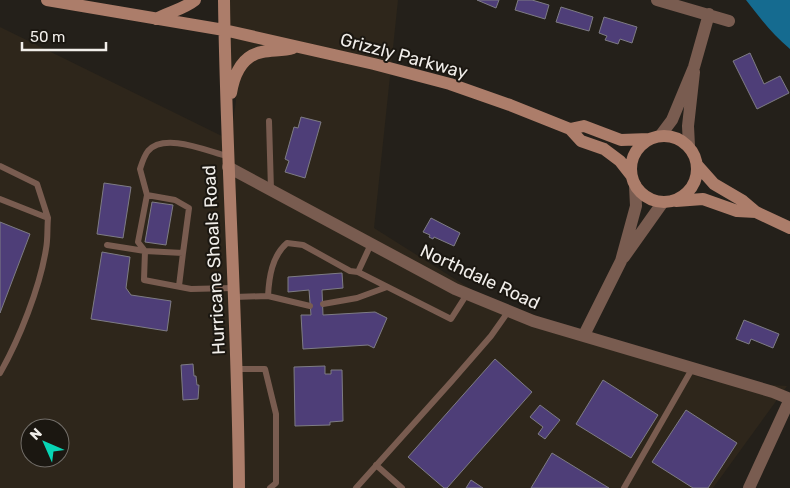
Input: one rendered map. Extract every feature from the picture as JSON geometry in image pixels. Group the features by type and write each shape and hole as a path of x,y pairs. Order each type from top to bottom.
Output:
{"street":[{"name":"Grizzly Parkway","path":"47,0 224,30 374,64 450,84 570,129 581,140 604,149 620,161 633,180"},
{"path":"156,19 195,0"},
{"name":"Hurricane Shoals Road","path":"224,0 228,162 237,369 239,488"},
{"path":"657,0 729,21"},
{"path":"584,336 621,261 636,206 631,164 634,154 641,145 655,137 672,120 694,67 708,14"},
{"path":"226,104 237,70 246,59 260,52 282,51 298,46"},
{"path":"689,146 688,126 694,67"},
{"name":"Grizzly Parkway","path":"570,129 584,126 621,140 655,137"},
{"path":"621,261 668,202 684,196 692,188 697,177 698,166 695,155 689,146 680,139 670,136 655,137"},
{"name":"Northdale Road","path":"228,162 271,190 467,294 508,312 533,322 773,392 790,399"},
{"path":"698,166 714,184 756,212 790,228"},
{"path":"633,180 642,194 652,200 668,202 703,199 737,211 756,212"},
{"path":"749,488 790,399"}],"lane":[{"path":"269,121 271,190"},
{"path":"228,162 174,142 160,143 149,150 140,169 147,195 138,242 145,251 144,280 191,289 268,296 310,306"},
{"path":"0,166 37,184 48,218 46,249 32,301 0,373"},
{"path":"147,195 175,200 189,208 179,286"},
{"path":"0,200 48,218"},
{"path":"268,296 269,277 279,250 286,243 303,245 350,271 358,272 451,318 467,294"},
{"path":"358,272 372,243"},
{"path":"107,245 145,251 182,253"},
{"path":"323,304 357,298 387,286"},
{"path":"356,488 491,336 508,312"},
{"path":"237,369 265,369 276,414 276,483 270,488"},
{"path":"624,488 692,369"},
{"path":"376,465 402,488"}],"shaded area":[{"path":"221,0 398,0 374,228 477,293 710,381 787,386 713,488 0,488 0,27 230,140 236,101"}],"water":[{"path":"746,0 790,0 790,49 772,32"}],"building":[{"path":"477,0 499,0 496,8"},
{"path":"518,0 532,0 549,5 545,19 515,10"},
{"path":"561,7 593,17 589,31 556,22"},
{"path":"604,17 637,27 632,43 620,39 618,44 605,40 607,36 599,33"},
{"path":"750,53 764,84 780,76 789,93 757,109 733,61"},
{"path":"301,117 321,122 305,178 285,172 289,161 285,159 294,127 298,128"},
{"path":"104,183 131,187 123,238 97,234"},
{"path":"152,202 173,205 166,245 145,242"},
{"path":"431,218 460,233 454,246 434,237 433,239 429,237 430,235 423,232"},
{"path":"0,222 30,234 0,313"},
{"path":"102,252 130,257 126,288 131,295 171,301 167,331 91,319"},
{"path":"342,273 343,288 322,290 323,315 375,312 387,318 374,348 368,345 303,349 301,315 311,315 309,290 288,292 288,277"},
{"path":"744,320 779,334 773,348 751,339 749,344 736,339"},
{"path":"495,359 532,392 447,488 444,488 408,457"},
{"path":"193,364 194,376 196,376 197,385 199,385 198,399 183,400 181,365"},
{"path":"325,366 325,374 331,374 331,370 342,370 343,421 330,422 330,425 295,426 294,367"},
{"path":"603,380 658,415 631,458 576,424"},
{"path":"540,405 560,420 545,439 538,434 543,427 530,417"},
{"path":"686,410 737,443 708,488 693,488 652,462"},
{"path":"552,453 609,488 531,488"},
{"path":"471,480 483,488 466,488"}]}
